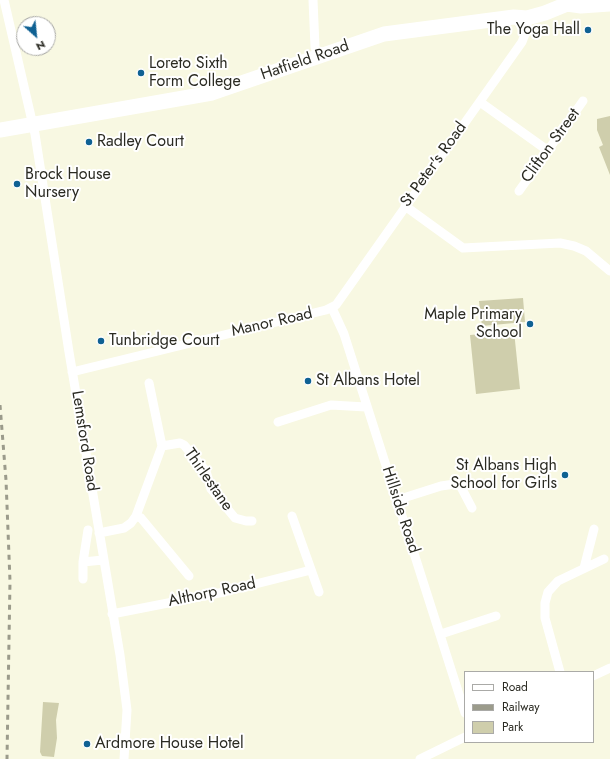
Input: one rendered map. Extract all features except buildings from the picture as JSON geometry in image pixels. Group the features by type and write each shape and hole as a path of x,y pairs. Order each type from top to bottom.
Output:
{"main road":[{"name":"Hatfield Road","path":"0,130 198,96 384,34 514,17 527,18 545,13 567,2 581,6 610,4"}],"street":[{"name":"Lemsford Road","path":"4,0 33,124 72,372 120,655 127,710 124,759"},
{"path":"313,0 315,47 318,56"},
{"name":"St Peter's Road","path":"332,308 339,302 405,206 522,42 527,29 527,18"},
{"name":"Clifton Street","path":"519,191 583,101"},
{"path":"480,102 547,150"},
{"path":"405,206 463,248 560,243 574,246 586,251 610,271"},
{"name":"Manor Road","path":"72,372 332,308"},
{"name":"Hillside Road","path":"332,308 344,334 366,407 441,634 464,710"},
{"name":"Thirlestane","path":"99,533 124,528 131,523 136,516 162,446 149,383"},
{"path":"278,422 331,405 366,407"},
{"name":"Thirlestane","path":"162,446 180,443 184,445 206,472 211,489 235,518 252,521"},
{"path":"397,500 441,486 455,484 461,487 472,508"},
{"path":"136,516 141,518 189,576"},
{"path":"292,516 319,592"},
{"path":"584,568 594,529"},
{"path":"83,579 83,562 88,530"},
{"path":"560,671 545,618 545,604 548,592 558,581 604,559"},
{"path":"83,562 103,560"},
{"name":"Althorp Road","path":"112,614 224,592 311,570"},
{"path":"441,634 496,616"},
{"path":"594,676 610,668"},
{"path":"420,759 464,737"}],"green space":[{"path":"610,116 610,175 599,147 603,145 597,130 597,119"},
{"path":"523,298 525,322 482,326 479,301"},
{"path":"514,331 520,389 476,394 470,335"},
{"path":"43,702 59,703 56,720 57,738 54,757 42,756 40,752"}],"railway":[{"path":"0,405 6,480 10,581 7,759"}],"place":[{"name":"The Yoga Hall","path":"588,30"},
{"name":"Loreto Sixth Form College","path":"141,73"},
{"name":"Radley Court","path":"89,142"},
{"name":"Brock House Nursery","path":"17,184"},
{"name":"Maple Primary School","path":"530,324"},
{"name":"Tunbridge Court","path":"101,341"},
{"name":"St Albans Hotel","path":"308,381"},
{"name":"St Albans High School for Girls","path":"565,475"},
{"name":"Ardmore House Hotel","path":"87,744"}]}
